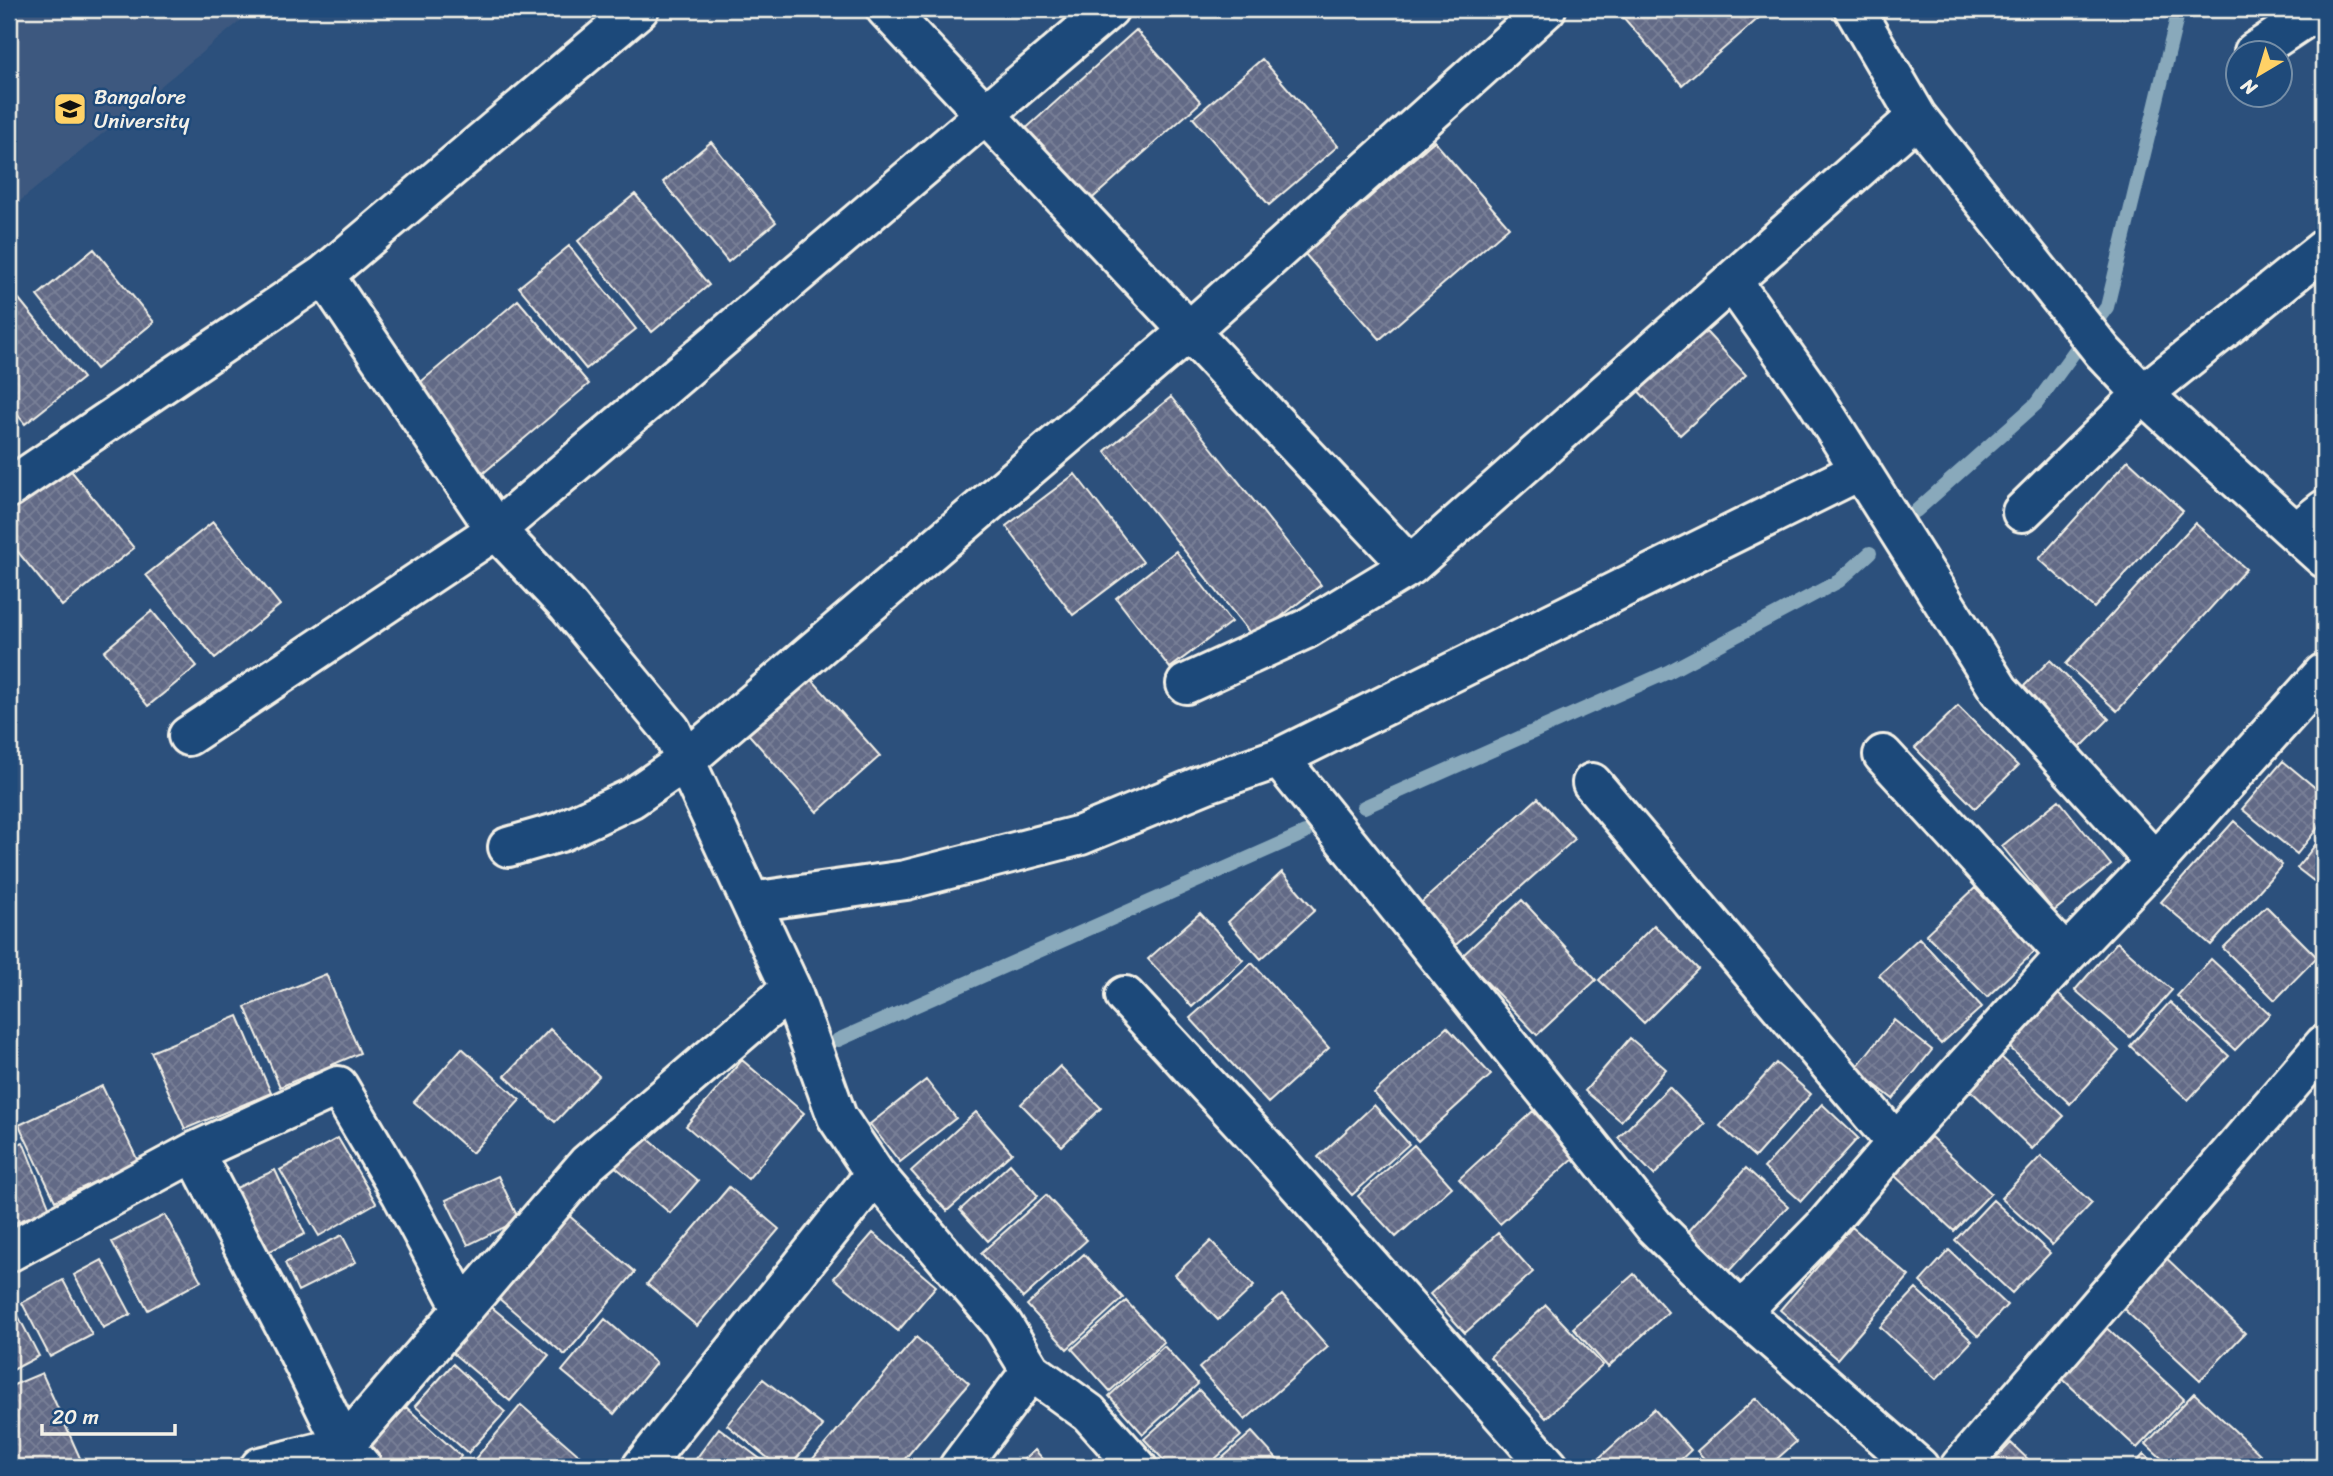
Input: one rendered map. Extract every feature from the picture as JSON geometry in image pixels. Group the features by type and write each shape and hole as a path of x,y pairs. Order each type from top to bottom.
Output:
{"street":[{"path":"9,488 324,275 639,9"},
{"path":"886,9 1410,566"},
{"path":"188,737 496,530 1109,9"},
{"path":"508,847 560,832 632,799 684,762 1189,331 1546,9"},
{"path":"1854,9 1917,117 2103,352 2143,394 2310,521 2324,558"},
{"path":"2275,38 2319,9"},
{"path":"1186,684 1306,629 1410,566 1917,117"},
{"path":"2022,512 2143,394 2324,249"},
{"path":"324,275 496,530 568,606 671,730 791,989 837,1117 875,1174 1003,1325 1031,1371 1089,1413 1136,1467"},
{"path":"1732,281 1816,400 1999,690 2155,862"},
{"path":"751,902 906,880 1081,835 1207,783 1279,758 1861,470"},
{"path":"1741,1312 1824,1227 1896,1143 2155,862 2324,673"},
{"path":"1883,755 2066,956"},
{"path":"1279,758 1654,1226 1741,1312 1919,1467"},
{"path":"1592,783 1896,1143"},
{"path":"260,1467 353,1456 463,1310 587,1164 791,989"},
{"path":"1125,996 1263,1144 1549,1467"},
{"path":"1960,1467 2324,1045"},
{"path":"9,1252 194,1152 338,1086 401,1193 463,1310"},
{"path":"194,1152 353,1456"},
{"path":"642,1467 875,1174"},
{"path":"959,1467 1031,1371"}],"shaded area":[{"name":"Bangalore University","path":"9,9 255,9 9,210"}],"building":[{"path":"1616,9 1753,9 1760,17 1682,85"},
{"path":"1136,30 1201,102 1086,204 1022,132"},
{"path":"1262,59 1338,146 1269,205 1193,118"},
{"path":"1434,141 1509,227 1380,339 1305,254"},
{"path":"711,142 776,222 728,262 663,182"},
{"path":"635,194 709,285 652,332 578,241"},
{"path":"569,246 636,329 586,369 519,287"},
{"path":"94,249 154,322 96,369 37,296"},
{"path":"19,299 83,378 25,424 9,404 9,307"},
{"path":"518,300 589,384 481,475 410,391"},
{"path":"1696,321 1746,375 1680,435 1630,382"},
{"path":"1171,397 1321,585 1254,638 1105,451"},
{"path":"2128,460 2183,511 2094,608 2039,559"},
{"path":"64,462 134,548 62,606 9,541 9,506"},
{"path":"1075,474 1143,562 1073,615 1006,526"},
{"path":"213,522 280,605 215,658 146,575"},
{"path":"2195,523 2246,569 2117,711 2066,664"},
{"path":"1176,551 1231,622 1170,668 1116,598"},
{"path":"152,611 197,666 148,706 104,651"},
{"path":"2050,660 2109,719 2079,749 2020,690"},
{"path":"807,674 880,756 817,812 744,729"},
{"path":"1958,706 2018,766 1975,808 1915,748"},
{"path":"2283,761 2324,795 2324,820 2297,854 2242,809"},
{"path":"1538,798 1575,839 1450,950 1414,909"},
{"path":"2059,800 2111,865 2054,911 2002,846"},
{"path":"2234,821 2282,865 2211,945 2161,902"},
{"path":"2320,839 2324,842 2324,889 2297,868"},
{"path":"1282,872 1315,910 1261,959 1228,922"},
{"path":"1975,888 2035,951 1987,997 1926,934"},
{"path":"1522,900 1596,980 1537,1035 1462,956"},
{"path":"2266,906 2317,957 2275,1000 2223,948"},
{"path":"1200,913 1243,960 1192,1007 1148,959"},
{"path":"1654,925 1698,969 1644,1023 1599,980"},
{"path":"1919,938 1982,1007 1941,1044 1879,975"},
{"path":"2117,942 2172,990 2130,1037 2075,990"},
{"path":"2211,959 2270,1014 2235,1050 2177,996"},
{"path":"1252,963 1329,1048 1268,1103 1190,1018"},
{"path":"326,974 360,1053 280,1087 245,1007"},
{"path":"2056,992 2119,1051 2070,1104 2007,1045"},
{"path":"2170,1002 2229,1056 2188,1100 2130,1046"},
{"path":"238,1016 271,1093 185,1129 151,1052"},
{"path":"1894,1020 1932,1050 1893,1099 1855,1069"},
{"path":"1447,1027 1491,1075 1418,1141 1374,1093"},
{"path":"550,1029 599,1076 555,1122 505,1076"},
{"path":"1630,1038 1666,1069 1621,1121 1585,1091"},
{"path":"462,1048 520,1100 472,1153 414,1102"},
{"path":"1998,1054 2064,1116 2032,1149 1967,1087"},
{"path":"742,1060 804,1113 748,1179 686,1126"},
{"path":"1776,1063 1811,1094 1755,1157 1720,1126"},
{"path":"1060,1066 1101,1108 1062,1146 1021,1104"},
{"path":"926,1080 956,1118 900,1162 870,1124"},
{"path":"102,1086 138,1161 55,1201 19,1125"},
{"path":"1669,1087 1705,1124 1654,1175 1618,1138"},
{"path":"1822,1104 1858,1138 1801,1201 1764,1168"},
{"path":"1374,1105 1409,1144 1352,1195 1318,1157"},
{"path":"1533,1111 1575,1157 1500,1224 1459,1179"},
{"path":"976,1112 1012,1153 947,1211 911,1171"},
{"path":"640,1132 698,1181 670,1213 612,1164"},
{"path":"1931,1137 1991,1193 1954,1231 1894,1175"},
{"path":"338,1138 376,1203 319,1236 280,1170"},
{"path":"23,1142 50,1209 9,1225 9,1148"},
{"path":"1414,1145 1452,1187 1396,1237 1358,1196"},
{"path":"2041,1156 2092,1203 2052,1245 2001,1198"},
{"path":"1010,1164 1038,1196 988,1241 960,1210"},
{"path":"1746,1168 1788,1206 1729,1271 1687,1233"},
{"path":"275,1170 305,1234 266,1253 236,1188"},
{"path":"498,1176 519,1220 468,1245 446,1200"},
{"path":"729,1187 779,1229 697,1326 647,1284"},
{"path":"1046,1195 1087,1240 1023,1298 981,1253"},
{"path":"1993,1200 2050,1253 2012,1293 1955,1240"},
{"path":"567,1214 635,1272 565,1355 497,1297"},
{"path":"165,1215 201,1281 148,1310 112,1242"},
{"path":"1852,1227 1909,1276 1837,1359 1780,1310"},
{"path":"873,1233 936,1286 898,1331 834,1278"},
{"path":"1498,1233 1533,1272 1465,1333 1430,1294"},
{"path":"342,1235 356,1262 298,1291 285,1263"},
{"path":"1211,1241 1254,1286 1218,1320 1175,1275"},
{"path":"1949,1250 2007,1305 1978,1336 1920,1282"},
{"path":"2160,1252 2245,1333 2200,1380 2115,1301"},
{"path":"1084,1254 1123,1298 1067,1349 1027,1305"},
{"path":"102,1260 131,1314 103,1328 74,1275"},
{"path":"1634,1274 1668,1312 1608,1367 1573,1328"},
{"path":"63,1280 92,1335 50,1357 22,1303"},
{"path":"1916,1289 1972,1341 1936,1379 1880,1327"},
{"path":"1282,1295 1328,1347 1245,1420 1199,1368"},
{"path":"1126,1301 1164,1342 1110,1391 1072,1349"},
{"path":"11,1302 39,1356 9,1372 9,1303"},
{"path":"488,1304 549,1355 510,1401 449,1350"},
{"path":"1546,1305 1603,1365 1546,1418 1490,1357"},
{"path":"605,1319 656,1363 614,1414 562,1371"},
{"path":"2101,1322 2184,1399 2137,1448 2055,1372"},
{"path":"916,1337 969,1383 898,1467 806,1467"},
{"path":"1164,1346 1198,1384 1143,1434 1109,1396"},
{"path":"453,1364 505,1412 468,1453 415,1406"},
{"path":"42,1373 84,1467 9,1467 9,1387"},
{"path":"763,1379 823,1426 790,1467 779,1467 727,1425"},
{"path":"1199,1390 1241,1436 1206,1467 1170,1467 1144,1439"},
{"path":"2194,1393 2260,1454 2248,1467 2171,1467 2146,1444"},
{"path":"1756,1398 1796,1442 1768,1467 1712,1467 1697,1451"},
{"path":"521,1405 580,1456 570,1467 484,1467 475,1459"},
{"path":"406,1407 461,1456 452,1467 370,1467 360,1459"},
{"path":"1654,1409 1691,1450 1673,1467 1589,1467"},
{"path":"719,1428 771,1467 690,1467"},
{"path":"1252,1432 1284,1467 1212,1467"},
{"path":"2011,1443 2036,1467 1988,1467"},
{"path":"1035,1450 1050,1467 1015,1467"},
{"path":"2144,1454 2158,1467 2132,1467"}],"waterway":[{"path":"1916,511 2036,404 2107,307 2179,9"},
{"path":"1364,807 1668,672 1839,581 1870,553"},
{"path":"838,1040 1305,833"}],"place":[{"name":"Bangalore University","path":"70,109"}]}
